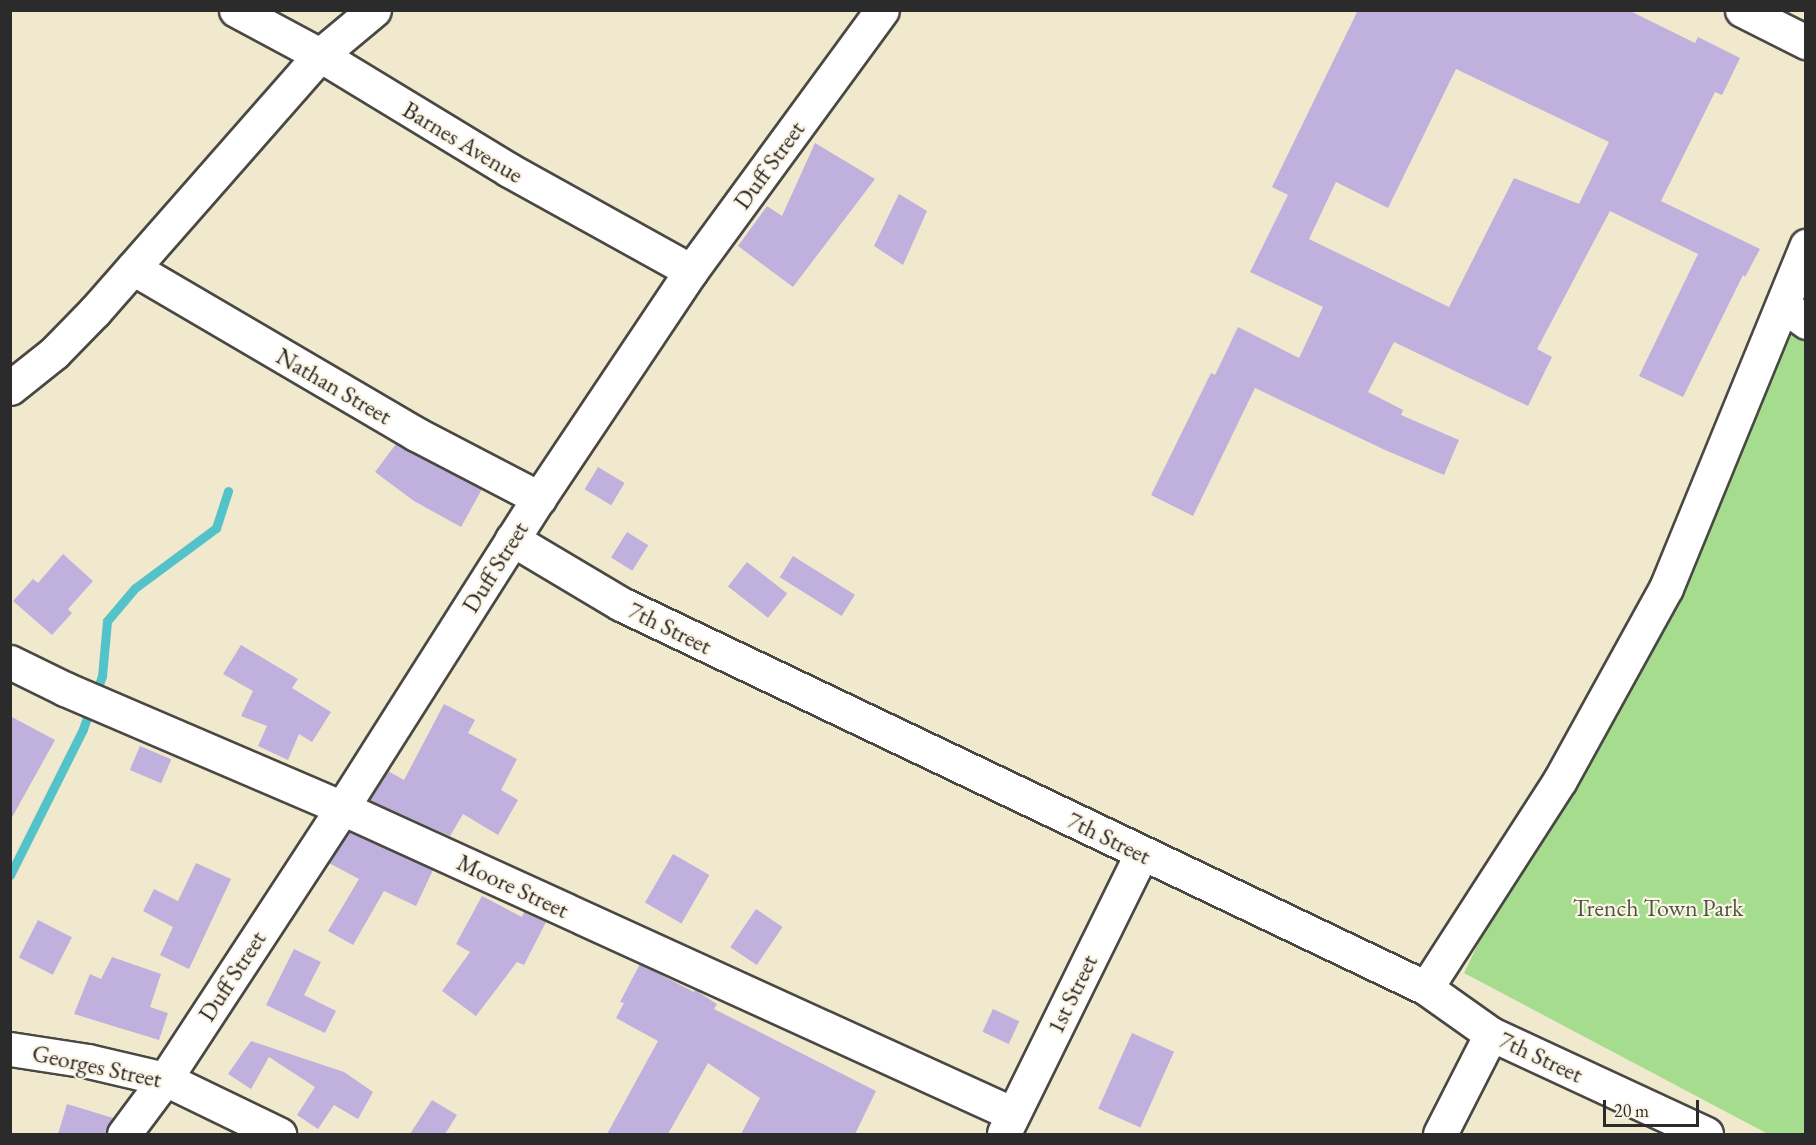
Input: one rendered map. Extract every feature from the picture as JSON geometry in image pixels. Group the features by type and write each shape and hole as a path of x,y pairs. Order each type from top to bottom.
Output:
{"street":[{"name":"Barnes Avenue","path":"236,10 320,55 509,170 691,271"},
{"path":"10,388 54,353 133,268 241,142 320,55 374,10"},
{"path":"1742,10 1805,40"},
{"name":"Duff Street","path":"124,1134 165,1078 342,808 538,498 691,271 881,11"},
{"path":"1426,988 1560,780 1666,588 1794,314 1806,246"},
{"name":"Nathan Street","path":"133,268 416,434 538,498"},
{"name":"7th Street","path":"512,539 621,604 1140,854 1426,988 1491,1034 1706,1134"},
{"name":"Moore Street","path":"10,662 93,701 342,808 1008,1124"},
{"name":"1st Street","path":"1008,1124 1140,854"},
{"path":"1440,1134 1491,1034"},
{"name":"Georges Street","path":"10,1049 88,1061 165,1078 279,1134"}],"green space":[{"name":"Trench Town Park","path":"1805,268 1805,1134 1768,1134 1464,973"}],"building":[{"path":"1358,10 1628,10 1695,43 1698,37 1740,58 1722,95 1715,92 1661,201 1760,249 1745,277 1743,275 1683,397 1639,376 1698,254 1610,211 1537,349 1552,357 1528,406 1394,342 1368,392 1403,410 1401,415 1459,440 1444,475 1385,450 1255,388 1193,516 1151,495 1211,373 1215,375 1238,327 1299,358 1323,307 1250,272 1288,195 1272,187","holes":["1456,69 1609,142 1579,204 1514,178 1449,307 1309,239 1336,182 1388,208"]},
{"path":"815,143 875,179 793,287 738,246 767,206 782,216"},
{"path":"899,194 927,211 903,265 874,246"},
{"path":"396,444 482,489 461,527 414,501 375,472"},
{"path":"598,467 625,483 611,505 585,489"},
{"path":"627,532 648,545 632,571 611,557"},
{"path":"63,554 93,581 68,609 72,613 52,635 13,601 33,579 38,583"},
{"path":"793,556 855,595 842,616 780,577"},
{"path":"747,562 787,593 768,618 728,586"},
{"path":"241,645 298,679 292,688 331,712 312,742 299,734 288,760 258,746 267,726 241,716 253,691 223,674"},
{"path":"444,704 475,720 468,733 517,759 501,790 518,800 498,835 463,814 450,836 369,800 388,771 404,780"},
{"path":"10,716 55,740 10,821"},
{"path":"140,746 171,759 161,783 130,770"},
{"path":"349,832 433,870 416,906 384,891 353,945 328,931 359,879 329,863"},
{"path":"673,854 709,875 681,923 645,902"},
{"path":"196,863 231,879 189,969 160,955 173,927 143,911 154,889 178,901"},
{"path":"482,896 522,917 524,912 546,922 524,965 517,962 476,1016 442,991 470,952 456,944"},
{"path":"756,909 783,927 757,965 730,947"},
{"path":"38,920 72,937 53,975 19,957"},
{"path":"294,949 321,962 304,995 336,1011 325,1033 266,1005"},
{"path":"112,957 161,974 150,1007 168,1013 159,1040 74,1014 90,974 101,979"},
{"path":"640,964 694,992 695,990 717,1004 714,1009 876,1091 855,1134 741,1134 760,1098 708,1063 668,1134 607,1134 658,1041 616,1018 624,1003 620,1002"},
{"path":"993,1009 1019,1021 1009,1044 982,1032"},
{"path":"1132,1033 1174,1052 1140,1128 1098,1109"},
{"path":"251,1041 344,1072 373,1092 358,1119 334,1105 318,1129 297,1115 315,1087 269,1057 251,1089 228,1074"},
{"path":"432,1100 457,1115 445,1134 410,1134"},
{"path":"67,1104 113,1118 106,1134 58,1134"}],"waterway":[{"path":"10,875 83,729 102,676 107,621 135,588 216,528 228,491"}]}
